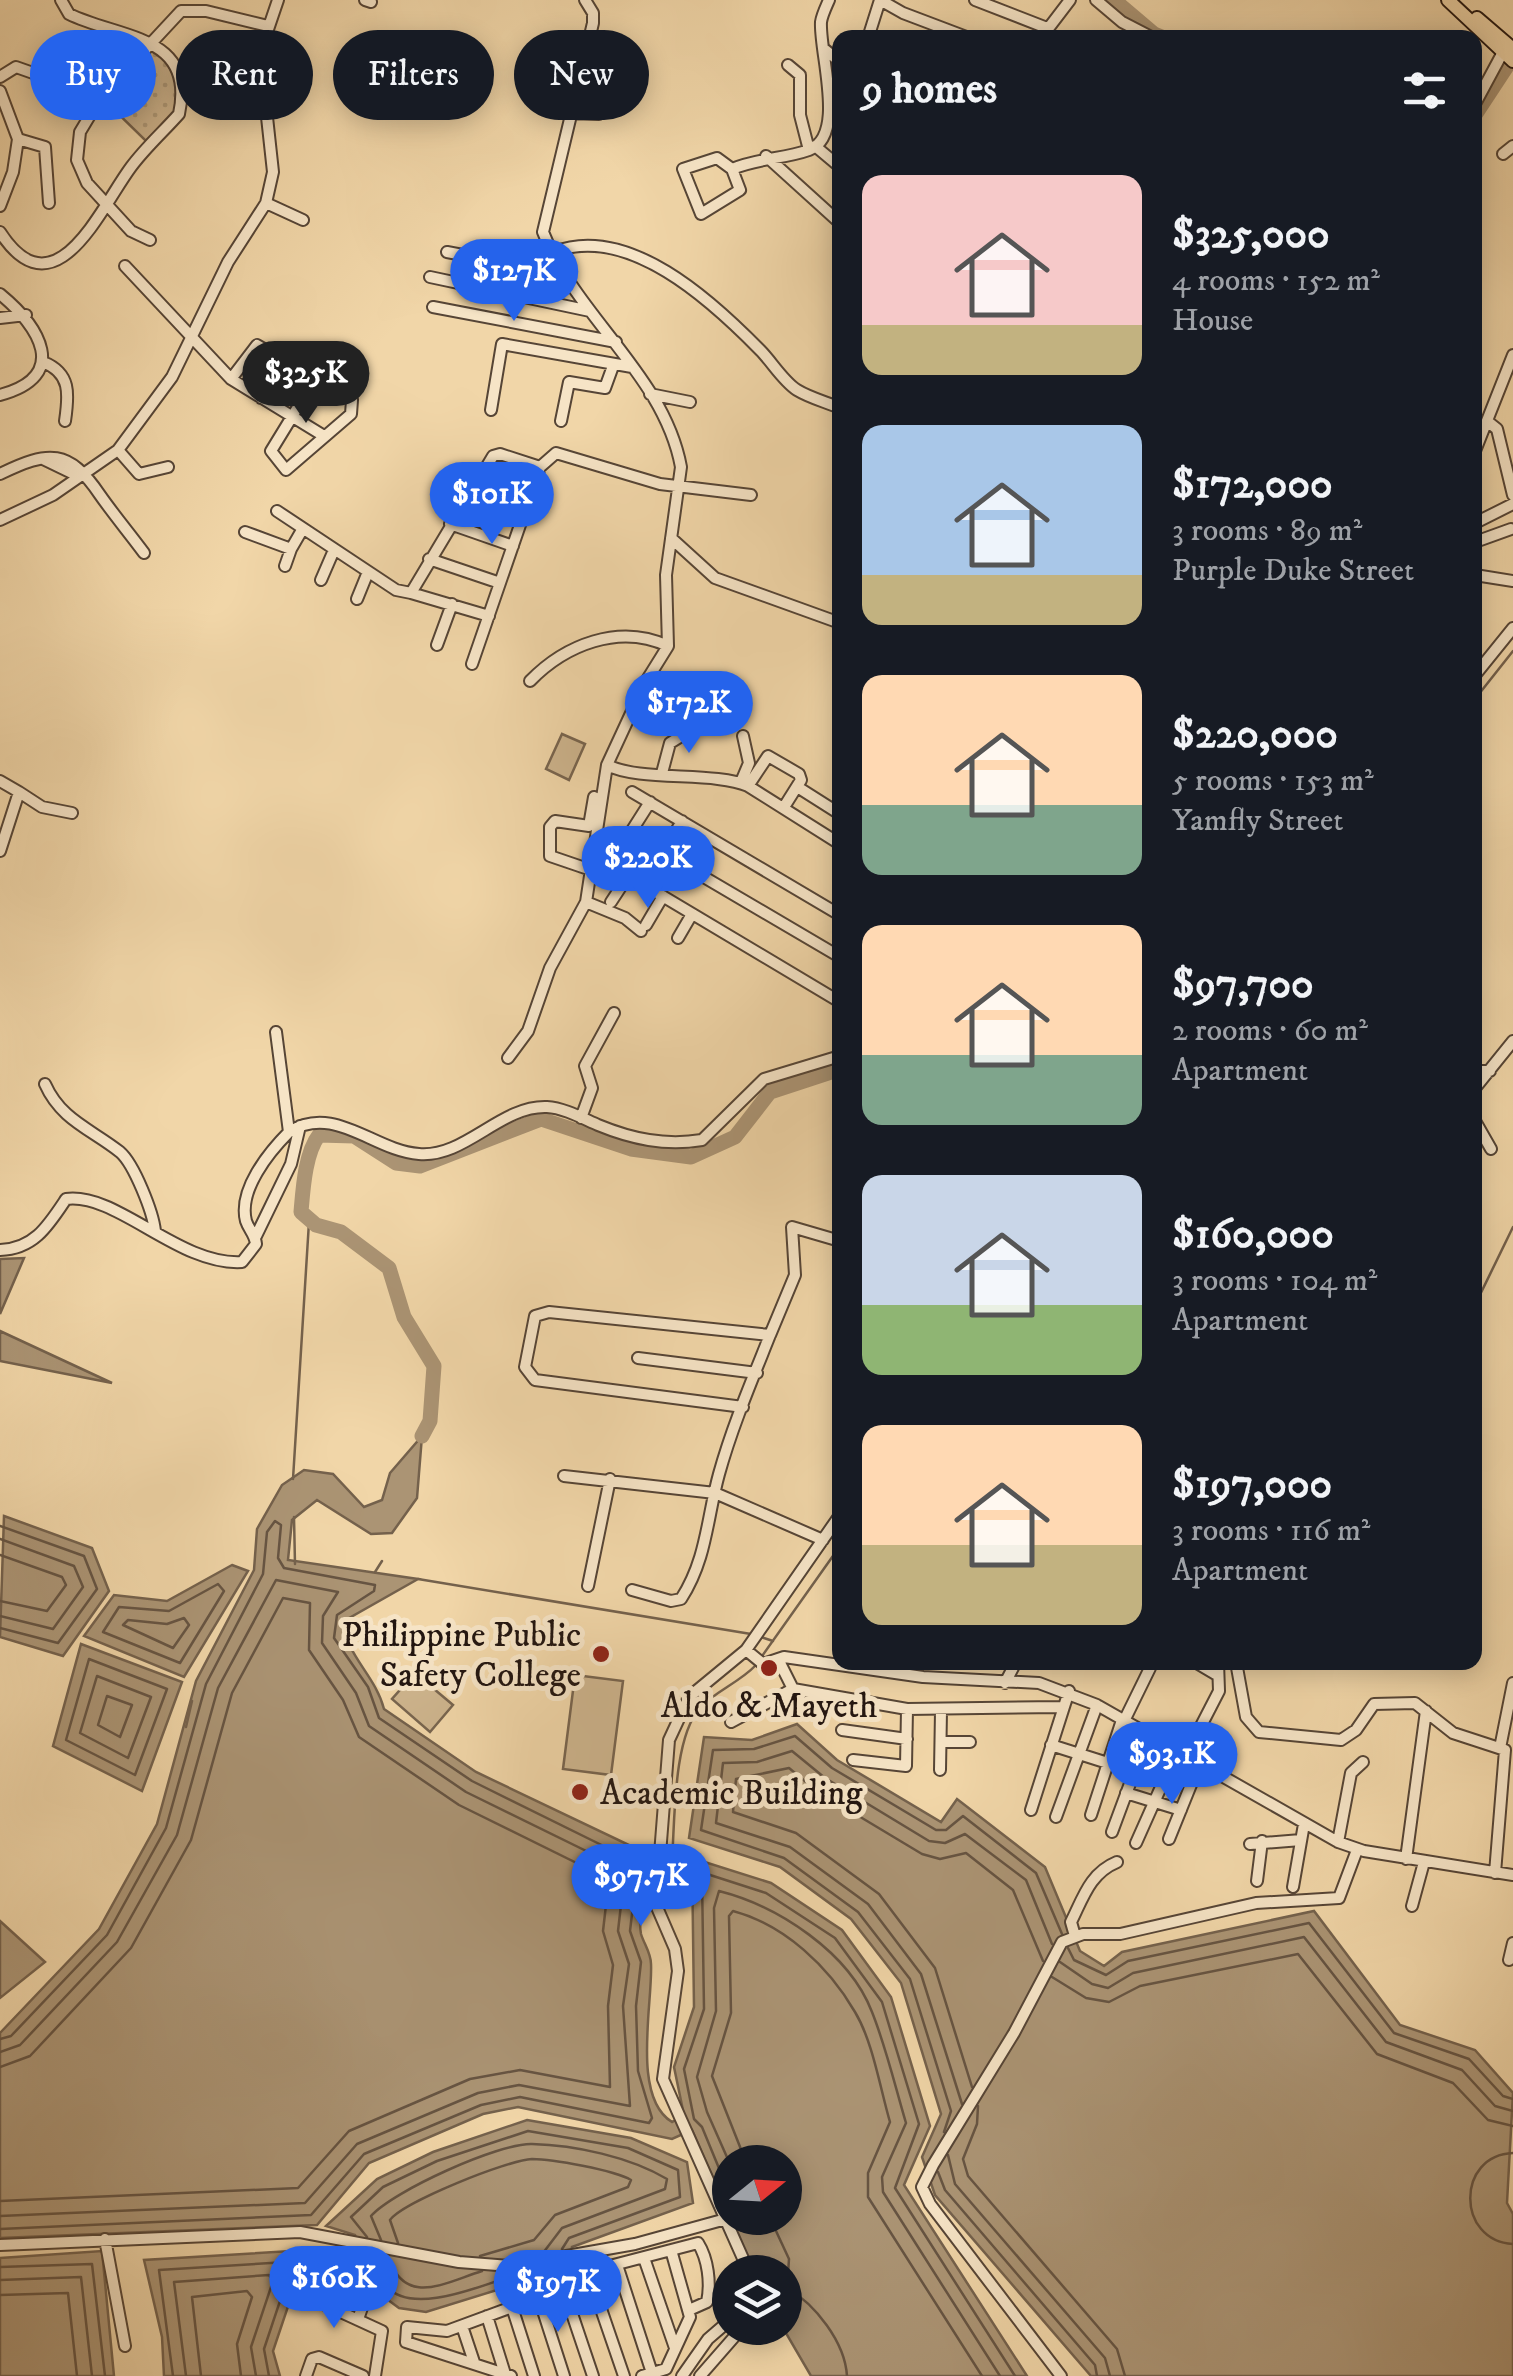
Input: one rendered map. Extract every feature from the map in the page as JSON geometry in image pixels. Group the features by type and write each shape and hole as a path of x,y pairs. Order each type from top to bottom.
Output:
{"main road":[{"path":"1448,0 1509,52"},
{"path":"1458,0 1509,52"}],"street":[{"path":"61,0 69,14 111,30"},
{"path":"0,520 118,450 155,404 228,262 266,203 273,172 260,54 278,0"},
{"path":"585,0 593,13 590,30"},
{"path":"732,168 766,156 812,148 827,128 830,106 821,20 829,0"},
{"path":"869,30 880,0 950,30"},
{"path":"975,0 1038,30"},
{"path":"1046,30 1070,0"},
{"path":"1096,0 1138,30"},
{"path":"156,37 181,11 206,11 268,26"},
{"path":"0,232 26,256 44,263 58,262 78,246 149,144 179,114 179,79 168,54 156,46"},
{"path":"823,48 832,55"},
{"path":"1482,93 1509,52"},
{"path":"788,65 800,74 800,115 812,148 832,162"},
{"path":"0,77 16,68 30,73"},
{"path":"0,91 18,139 13,172 0,206"},
{"path":"83,120 77,160 88,183 131,231 150,240"},
{"path":"508,1058 528,1031 550,968 586,902 607,765 644,682 668,646 678,450 650,394 560,264 542,222 567,120"},
{"path":"18,139 45,147 49,203"},
{"path":"1502,154 1513,146"},
{"path":"766,156 832,213"},
{"path":"720,158 732,168 740,190 708,212 698,212 683,169 720,158"},
{"path":"266,203 303,220"},
{"path":"554,252 576,244 597,246 622,252 671,275 740,330 795,389 832,405"},
{"path":"446,252 542,270 560,264"},
{"path":"125,266 231,379 324,436"},
{"path":"430,276 591,312"},
{"path":"0,294 26,315 42,340 43,362 30,380 0,395"},
{"path":"433,307 616,342"},
{"path":"0,318 26,315"},
{"path":"491,410 502,344 632,367"},
{"path":"231,379 257,345 352,400 351,414 285,470 270,453 300,402"},
{"path":"1482,434 1513,355"},
{"path":"43,362 57,367 66,380 69,394 64,421"},
{"path":"561,421 569,382 605,388 613,366"},
{"path":"262,398 277,373"},
{"path":"650,394 690,402"},
{"path":"1488,420 1497,428 1513,495"},
{"path":"118,450 139,474 168,467"},
{"path":"472,664 540,468 556,453 678,486 751,495"},
{"path":"411,593 496,454 540,468"},
{"path":"0,474 42,458 79,473 144,553"},
{"path":"472,489 527,508"},
{"path":"1482,520 1513,504"},
{"path":"276,512 396,590 489,616"},
{"path":"450,524 514,546"},
{"path":"286,566 302,530"},
{"path":"1482,540 1512,530"},
{"path":"245,532 291,549"},
{"path":"671,538 714,578 832,621"},
{"path":"321,580 334,550"},
{"path":"430,559 500,582"},
{"path":"357,599 368,572"},
{"path":"1482,575 1513,581"},
{"path":"437,645 452,604"},
{"path":"1482,666 1513,628"},
{"path":"530,681 542,668 594,640 642,637 668,646"},
{"path":"662,773 670,743 707,720"},
{"path":"743,736 749,763 744,784"},
{"path":"744,784 773,756 799,774 799,788 784,806"},
{"path":"607,765 624,774 662,773 744,784 832,839"},
{"path":"0,781 42,807 72,813"},
{"path":"799,788 832,809"},
{"path":"0,851 19,792"},
{"path":"632,792 832,911"},
{"path":"594,797 588,826 555,821 550,827 550,856 593,861 626,875 832,997"},
{"path":"622,846 650,802"},
{"path":"644,885 682,821"},
{"path":"663,853 832,953"},
{"path":"611,902 626,875"},
{"path":"586,902 643,928 663,896"},
{"path":"678,938 692,914"},
{"path":"581,1118 592,1088 585,1066 614,1013"},
{"path":"276,1032 288,1132"},
{"path":"1482,1080 1513,1042"},
{"path":"256,1236 246,1220 246,1202 270,1152 288,1132 301,1125 338,1126 418,1154 436,1153 529,1109 549,1107 660,1143 702,1140 720,1128 764,1078 832,1058"},
{"path":"1482,1071 1490,1071"},
{"path":"45,1084 68,1118 126,1158 151,1206 155,1231"},
{"path":"0,1250 26,1247 46,1228 66,1199 80,1197 155,1231 189,1252 236,1263 254,1251 256,1236 291,1164 301,1125"},
{"path":"1482,1133 1491,1149"},
{"path":"632,1590 672,1601 680,1599 704,1549 714,1492 795,1275 792,1227 832,1240"},
{"path":"743,1406 535,1380 525,1372 534,1319 548,1312 770,1335"},
{"path":"638,1358 757,1373"},
{"path":"564,1476 714,1492 822,1540"},
{"path":"588,1586 610,1479"},
{"path":"712,2190 663,2079 678,1971 675,1949 656,1905 669,1740 689,1697 754,1657 832,1526"},
{"path":"754,1657 832,1665"},
{"path":"778,1659 793,1690"},
{"path":"882,1670 1039,1683 1068,1691 1357,1850 1513,1875"},
{"path":"1005,1683 1012,1670"},
{"path":"1091,1815 1106,1762 1149,1670"},
{"path":"1209,1670 1217,1675"},
{"path":"1136,1842 1153,1801 1219,1691 1217,1670"},
{"path":"1237,1670 1246,1718 1259,1732 1342,1740 1379,1702 1408,1701 1453,1733 1500,1748 1508,1756 1495,1873"},
{"path":"1500,1748 1513,1683"},
{"path":"731,1722 793,1690 907,1709 1061,1707"},
{"path":"1030,1810 1068,1691"},
{"path":"1056,1817 1097,1705"},
{"path":"853,1760 904,1768 907,1709"},
{"path":"940,1770 941,1711"},
{"path":"1406,1859 1426,1711"},
{"path":"842,1730 907,1740"},
{"path":"1112,1832 1148,1735"},
{"path":"940,1742 970,1742"},
{"path":"1052,1745 1136,1772"},
{"path":"1338,1842 1351,1773 1363,1762"},
{"path":"1169,1839 1199,1766"},
{"path":"1126,1793 1181,1810"},
{"path":"1294,1887 1304,1824"},
{"path":"1257,1881 1256,1842 1300,1840"},
{"path":"1062,2376 922,2187 1014,2034 1062,1942 1075,1936 1120,1934 1256,1902 1339,1898 1357,1850"},
{"path":"1075,1936 1071,1922 1086,1890 1093,1878 1117,1862"},
{"path":"1412,1906 1424,1862"},
{"path":"1509,1960 1513,1943"},
{"path":"0,2245 300,2232 459,2262 510,2266 636,2244 712,2223"},
{"path":"104,2239 125,2346"},
{"path":"508,2375 404,2340 410,2325 437,2331 462,2326 588,2271 698,2243 705,2254 707,2302 689,2310"},
{"path":"617,2265 647,2374 666,2368 689,2310 670,2250"},
{"path":"644,2258 676,2348"},
{"path":"588,2271 624,2376"},
{"path":"561,2281 593,2376"},
{"path":"352,2288 363,2305 358,2319"},
{"path":"537,2292 564,2376"},
{"path":"308,2297 383,2332 375,2376"},
{"path":"512,2307 534,2376"},
{"path":"487,2316 508,2375"},
{"path":"462,2326 474,2362"},
{"path":"682,2376 712,2335"},
{"path":"700,2376 727,2345"},
{"path":"306,2376 314,2358 364,2376"}],"shaded area":[{"path":"156,51 174,76 176,108 146,141 124,120 156,120"},
{"path":"562,734 585,744 569,780 546,769"},
{"path":"415,1673 453,1705 430,1732 392,1699"},
{"path":"575,1675 623,1681 611,1775 563,1769"}],"water":[{"path":"24,1258 0,1314 0,1259"},
{"path":"0,1331 112,1383 0,1361"},
{"path":"422,1436 417,1498 392,1533 371,1534 317,1500 292,1520 288,1560 418,1579 344,1621 349,1644 384,1709 476,1772 650,1855 640,1925 651,1964 648,2071 659,2110 672,2122 684,2115 674,2067 694,2007 692,1858 771,1883 842,1930 891,1997 930,2126 904,2185 1027,2376 811,2376 793,2345 802,2345 802,2255 746,2255 738,2235 802,2235 802,2145 712,2145 712,2176 692,2130 672,2139 518,2107 483,2114 369,2163 317,2225 0,2238 0,2033 99,1929 157,1824 196,1681 254,1570 257,1529 282,1485 304,1470 333,1474 364,1507 382,1500 390,1473"},
{"path":"4,1516 92,1548 109,1591 63,1656 0,1637"},
{"path":"232,1565 248,1571 184,1677 84,1636 114,1595 167,1601"},
{"path":"81,1644 182,1682 142,1791 53,1746"},
{"path":"797,1724 837,1760 941,1822 957,1799 1045,1867 1080,1951 1104,1966 1122,1952 1314,1911 1400,2025 1475,2050 1513,2093 1507,2203 1513,2214 1513,2376 1091,2376 935,2195 922,2157 941,2114 901,1983 851,1919 780,1867 689,1838 704,1737 752,1740"},
{"path":"0,1921 45,1962 0,1998"},
{"path":"527,2120 631,2138 687,2162 693,2203 572,2247 568,2268 426,2312 399,2308 376,2291 355,2235 326,2226 377,2179 433,2152"},
{"path":"307,2250 273,2351 280,2376 164,2376 162,2337 144,2260"},
{"path":"102,2251 114,2376 0,2376 0,2258"}],"waterway":[{"path":"1114,0 1149,30"},
{"path":"1482,104 1513,57"},
{"path":"1482,690 1513,651"},
{"path":"422,1436 430,1421 434,1366 404,1317 389,1268 341,1232 316,1225 301,1212 308,1161 319,1135 354,1136 396,1163 420,1166 541,1119 631,1149 691,1157 735,1137 770,1092 832,1072"},
{"path":"293,1479 309,1222"},
{"path":"1482,1291 1513,1227"},
{"path":"294,1517 295,1564"},
{"path":"760,1659 832,1557"},
{"path":"375,1572 382,1561"},
{"path":"418,1579 751,1634"},
{"path":"761,1637 773,1641"},
{"path":"672,1860 677,1780 691,1722 706,1702 756,1665"},
{"path":"186,1727 192,1701"},
{"path":"665,1857 693,1869"}],"place":[{"name":"Philippine Public Safety College","path":"601,1654"},
{"name":"Aldo & Mayeth","path":"769,1668"},
{"name":"Academic Building","path":"580,1792"}]}
